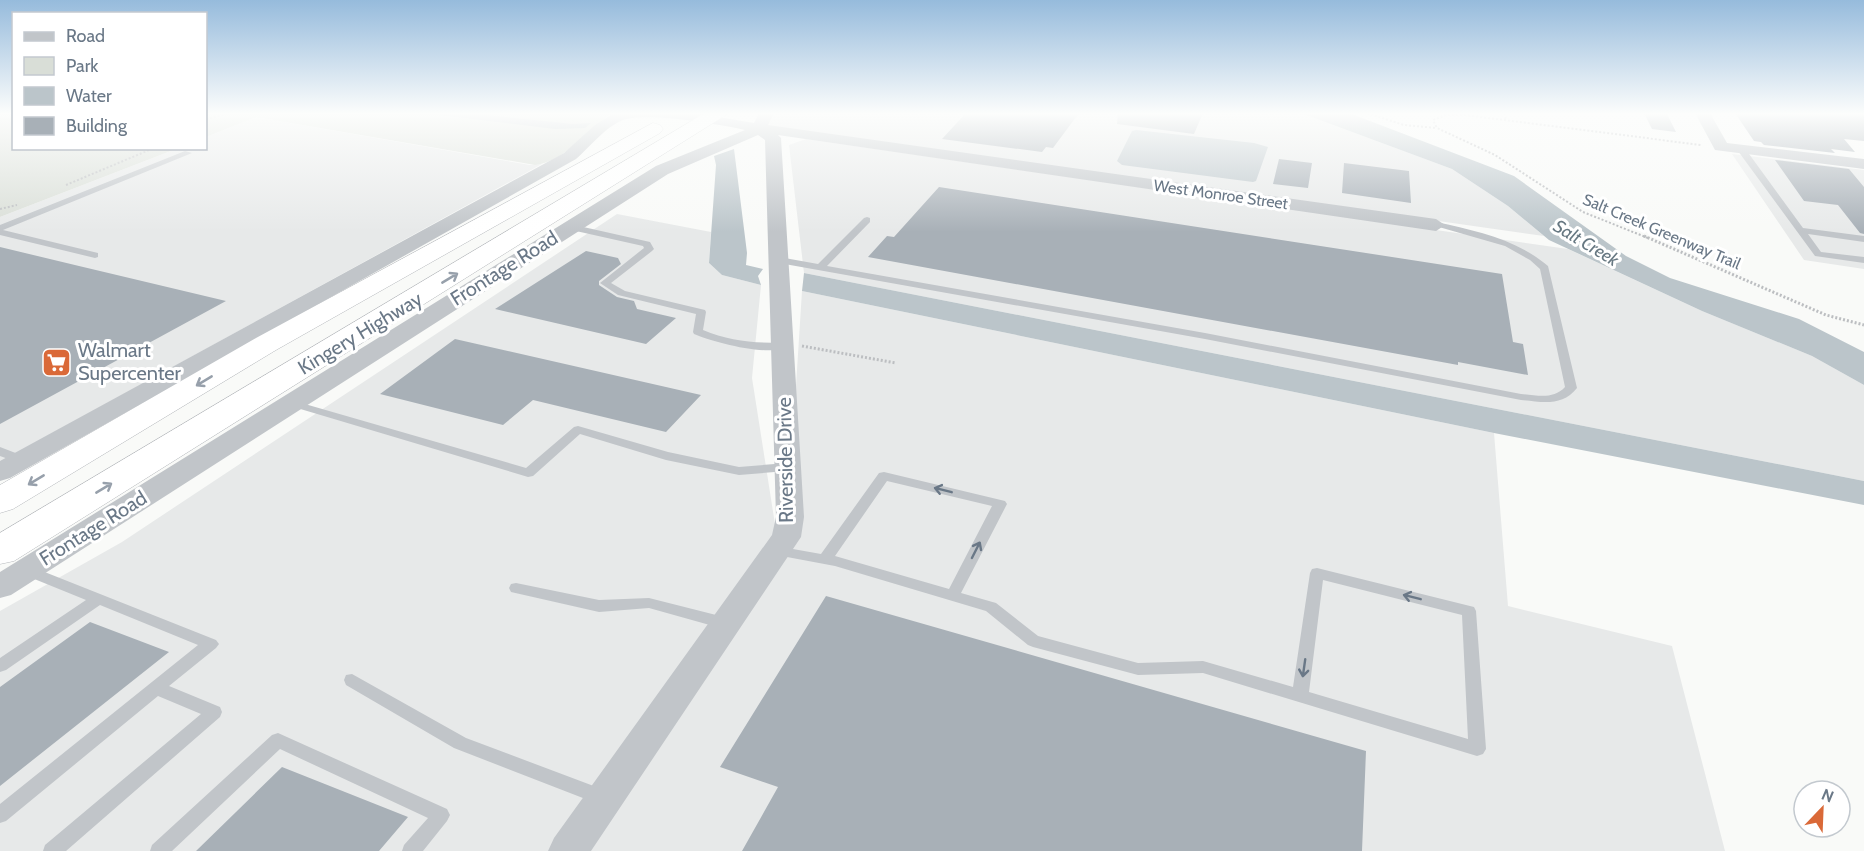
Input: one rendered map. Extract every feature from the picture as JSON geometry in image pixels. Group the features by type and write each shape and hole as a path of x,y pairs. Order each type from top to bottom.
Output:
{"highway":[{"name":"Kingery Highway","path":"0,501 266,344 611,153"},
{"name":"Kingery Highway","path":"0,551 654,153"}],"street":[{"path":"0,472 574,153"},
{"name":"Frontage Road","path":"0,587 570,227 674,163 701,153"},
{"name":"Riverside Drive","path":"567,851 687,684 724,623 786,537 790,517 774,153"},
{"name":"West Monroe Street","path":"938,153 1436,225"},
{"path":"1771,153 1864,164"}],"lane":[{"path":"0,230 188,153"},
{"path":"1744,153 1818,254 1864,260"},
{"path":"820,267 867,220"},
{"path":"779,260 1205,336 1521,397 1556,400 1566,396 1571,388 1545,268 1532,256 1503,243 1436,225"},
{"path":"570,227 647,244 649,249 605,283 622,293 701,312 698,332 722,343 743,346 782,344"},
{"path":"0,230 95,255"},
{"path":"1800,230 1864,239"},
{"path":"291,403 528,473 578,430 666,456 740,471 788,467"},
{"path":"0,451 22,460"},
{"path":"825,559 884,476 999,504 953,595"},
{"path":"776,551 825,559 991,607 1033,641 1138,669 1203,667 1477,749 1469,611 1317,573 1300,696"},
{"path":"0,815 211,644 27,570"},
{"path":"516,588 599,606 649,603 724,623"},
{"path":"0,666 98,599"},
{"path":"352,680 460,743 605,798"},
{"path":"52,851 214,712 156,688"},
{"path":"159,851 278,740 441,815 411,851"}],"path":[{"path":"63,186 143,153"},
{"name":"Salt Creek Greenway Trail","path":"1490,153 1583,212 1682,251 1826,315 1864,325"},
{"path":"0,209 22,202"},
{"path":"782,344 896,363"}],"shaded area":[{"path":"166,153 460,153 530,165 542,164 0,462 0,217"},
{"path":"790,153 901,153 1568,249 1702,311 1812,356 1864,385 1864,481 804,273"},
{"path":"959,153 1408,153 1452,169 1508,206 1544,236"},
{"path":"1732,154 1864,170 1864,269 1804,260"},
{"path":"617,214 711,232 709,263 722,275 761,285 752,378 777,537 553,851 0,851 0,611 122,542"},
{"path":"802,291 1494,433 1508,606 1672,646 1725,851 582,851 798,537 793,433"}],"green space":[{"path":"0,153 166,153 0,217"},
{"path":"464,153 564,153 535,165"}],"water":[{"path":"734,153 747,253 746,265 763,269 758,276 761,285 722,275 709,263 716,165 714,156"},
{"path":"1121,153 1266,153 1256,181 1253,182 1122,165 1117,161"},
{"name":"Salt Creek","path":"1408,153 1453,153 1514,176 1626,256 1670,278 1799,319 1864,352 1864,385 1812,356 1702,311 1549,240 1508,206 1452,169"},
{"path":"804,273 1864,481 1864,505 1494,433 802,291"}],"building":[{"path":"1279,159 1312,163 1308,188 1273,184"},
{"path":"1775,160 1849,169 1864,187 1864,234 1860,233 1838,205 1804,201"},
{"path":"1344,163 1409,171 1411,203 1342,193"},
{"path":"939,187 1502,274 1513,342 1523,344 1528,375 1458,362 1458,365 868,257 887,236 894,237"},
{"name":"Walmart Supercenter","path":"0,247 79,266 226,301 0,424"},
{"path":"586,251 618,258 621,264 599,281 599,285 617,297 634,301 637,309 676,318 646,344 495,309"},
{"path":"455,339 701,395 666,432 533,400 503,425 380,394"},
{"path":"826,596 1366,751 1362,851 742,851 778,787 720,767"},
{"path":"90,622 169,652 0,786 0,687"},
{"path":"282,767 408,817 379,851 196,851"}],"place":[{"name":"Walmart Supercenter","path":"57,362"}]}
